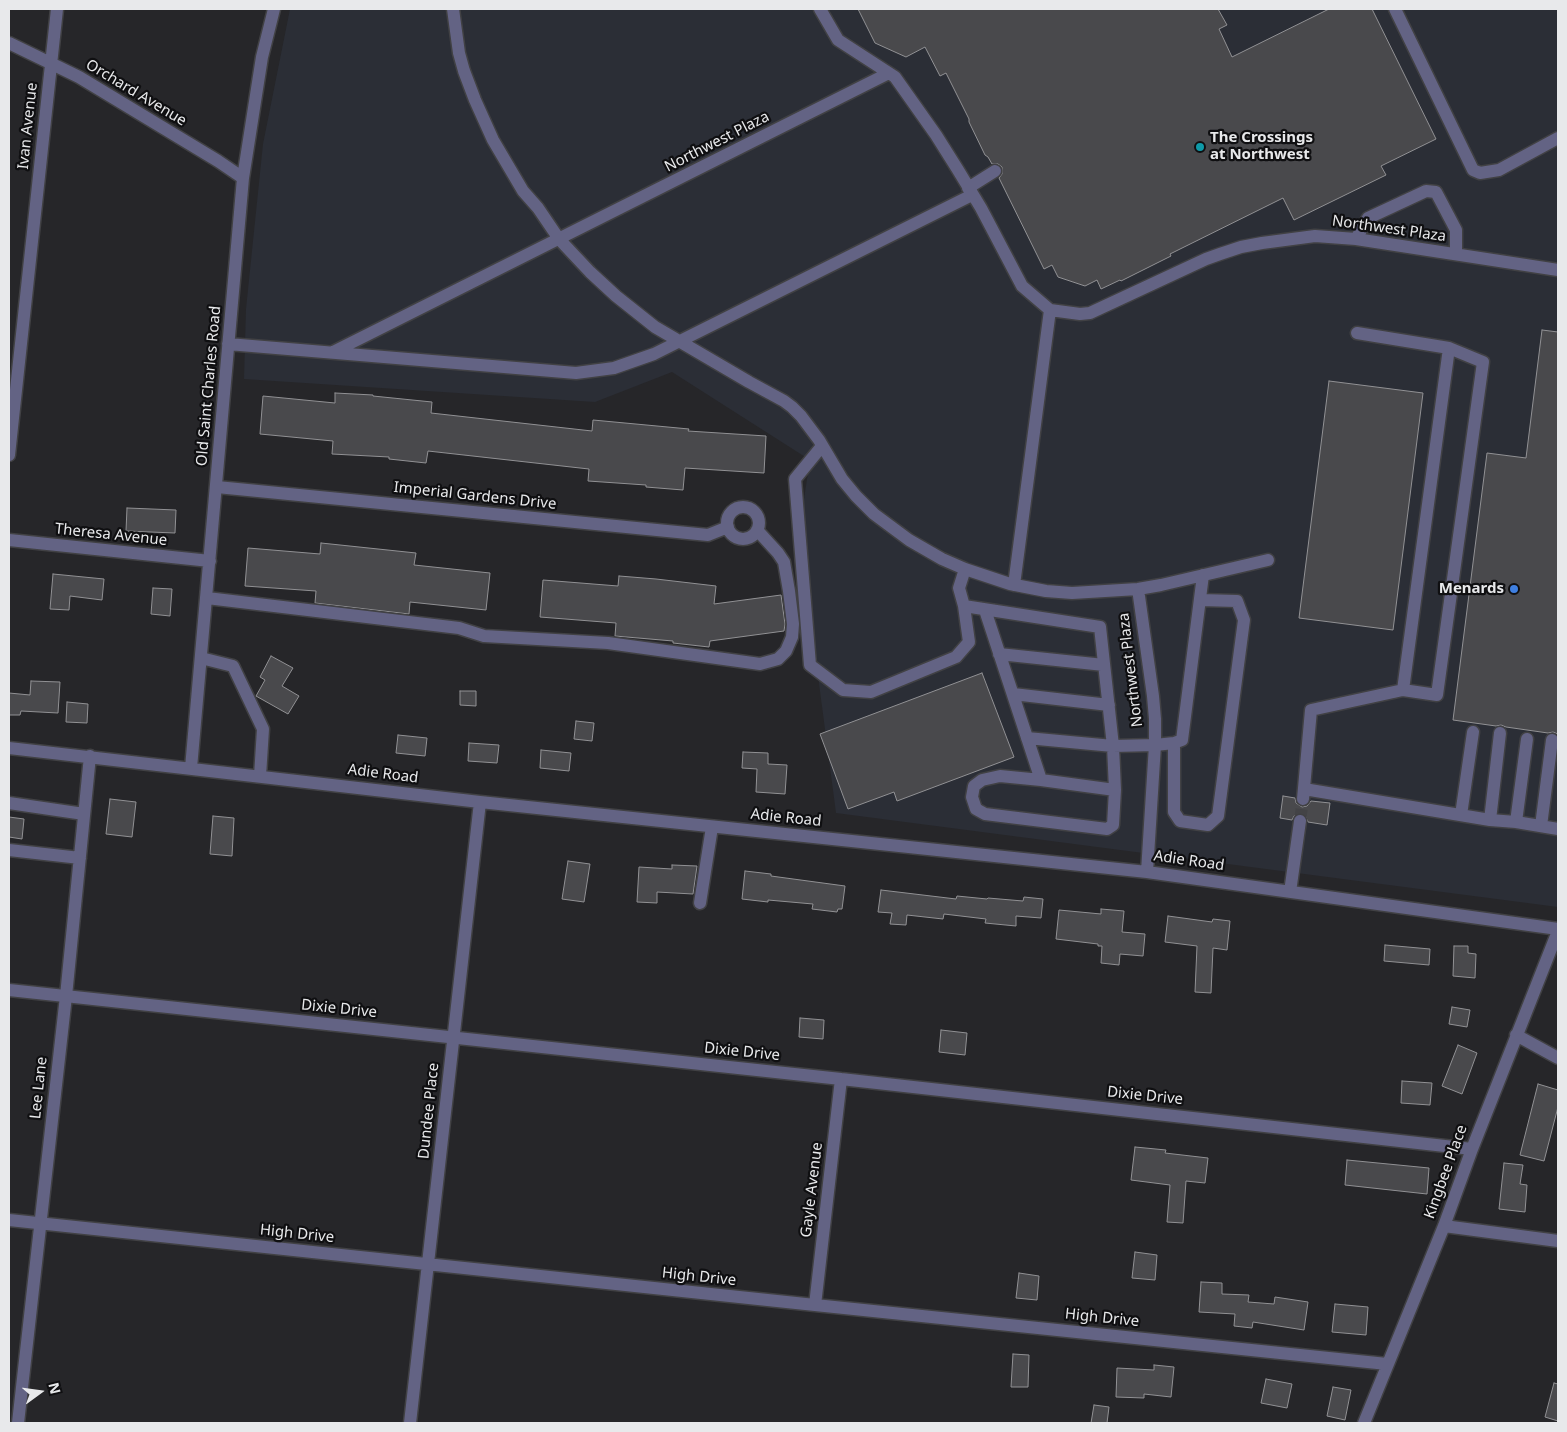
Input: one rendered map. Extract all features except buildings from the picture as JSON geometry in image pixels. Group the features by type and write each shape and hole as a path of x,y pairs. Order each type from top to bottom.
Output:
{"street":[{"name":"Ivan Avenue","path":"9,455 57,9"},
{"name":"Old Saint Charles Road","path":"191,768 243,178 262,57 274,9"},
{"name":"Northwest Plaza","path":"453,9 459,53 464,71 493,140 524,191 559,239 616,296 655,327 784,401 801,416 842,479 874,514 908,540 964,569 1014,585 1046,591 1072,593 1138,589 1153,696 1155,745 1148,872"},
{"path":"820,9 838,40 895,77 925,119 970,191 1022,286 1050,310 1014,585"},
{"path":"1395,9 1473,170 1480,173 1498,170 1558,138"},
{"name":"Orchard Avenue","path":"9,43 87,82 243,178"},
{"name":"Northwest Plaza","path":"332,352 889,73"},
{"path":"228,344 576,374 614,368 654,354 970,191 995,171"},
{"path":"1356,238 1368,218 1426,191 1436,192 1456,230 1456,254"},
{"name":"Northwest Plaza","path":"1050,310 1080,314 1090,313 1206,259 1241,247 1315,236 1356,238 1558,270"},
{"path":"1357,333 1449,348 1483,362 1482,372 1437,695 1403,690 1311,710 1303,794 1558,829"},
{"path":"1403,690 1449,348"},
{"path":"822,446 796,479 810,665 844,690 871,692 956,656 969,642 964,606 959,588 964,569"},
{"name":"Imperial Gardens Drive","path":"217,487 708,535 728,528"},
{"path":"744,507 749,508 757,515 759,525 757,530 754,535 744,539 734,536 728,528 731,513 744,507"},
{"path":"207,598 459,628 484,636 608,643 760,664 778,659 786,651 792,637 793,624 790,591 784,562 757,530"},
{"name":"Theresa Avenue","path":"9,540 210,561"},
{"path":"1138,589 1268,560"},
{"path":"1028,738 1113,746 1155,745 1182,740 1203,575"},
{"path":"1174,743 1174,812 1180,820 1208,824 1218,816 1244,620 1237,601 1200,600"},
{"path":"964,606 1100,627 1113,746 1115,790 1112,825 1107,830 985,814 976,809 972,797 974,786 982,780 1000,776 1115,790"},
{"path":"985,610 1041,780"},
{"path":"1000,654 1104,665"},
{"path":"201,658 233,666 263,729 260,776"},
{"path":"1013,694 1108,705"},
{"path":"1461,815 1473,732"},
{"path":"1490,820 1500,733"},
{"path":"1516,822 1527,739"},
{"path":"1540,826 1552,740"},
{"name":"Adie Road","path":"9,748 480,802 1148,872 1558,930"},
{"name":"Lee Lane","path":"18,1423 66,996 90,756"},
{"name":"Dundee Place","path":"410,1423 480,802"},
{"path":"9,803 84,814"},
{"path":"1290,892 1300,821"},
{"path":"700,903 712,826"},
{"path":"9,850 80,858"},
{"name":"Kingbee Place","path":"1364,1423 1444,1226 1472,1149 1558,930"},
{"name":"Dixie Drive","path":"9,990 1472,1149"},
{"path":"1516,1035 1558,1058"},
{"name":"Gayle Avenue","path":"815,1305 841,1079"},
{"name":"High Drive","path":"9,1220 1387,1364"},
{"path":"1444,1226 1558,1241"}],"shaded area":[{"name":"The Crossings at Northwest","path":"290,9 1558,9 1558,907 836,813 799,531 810,460 672,372 595,402 244,379 246,309 263,144"}],"tunnel":[{"path":"1300,821 1303,799"}],"place":[{"name":"The Crossings at Northwest","path":"1200,147"},
{"name":"Menards","path":"1514,589"}]}
